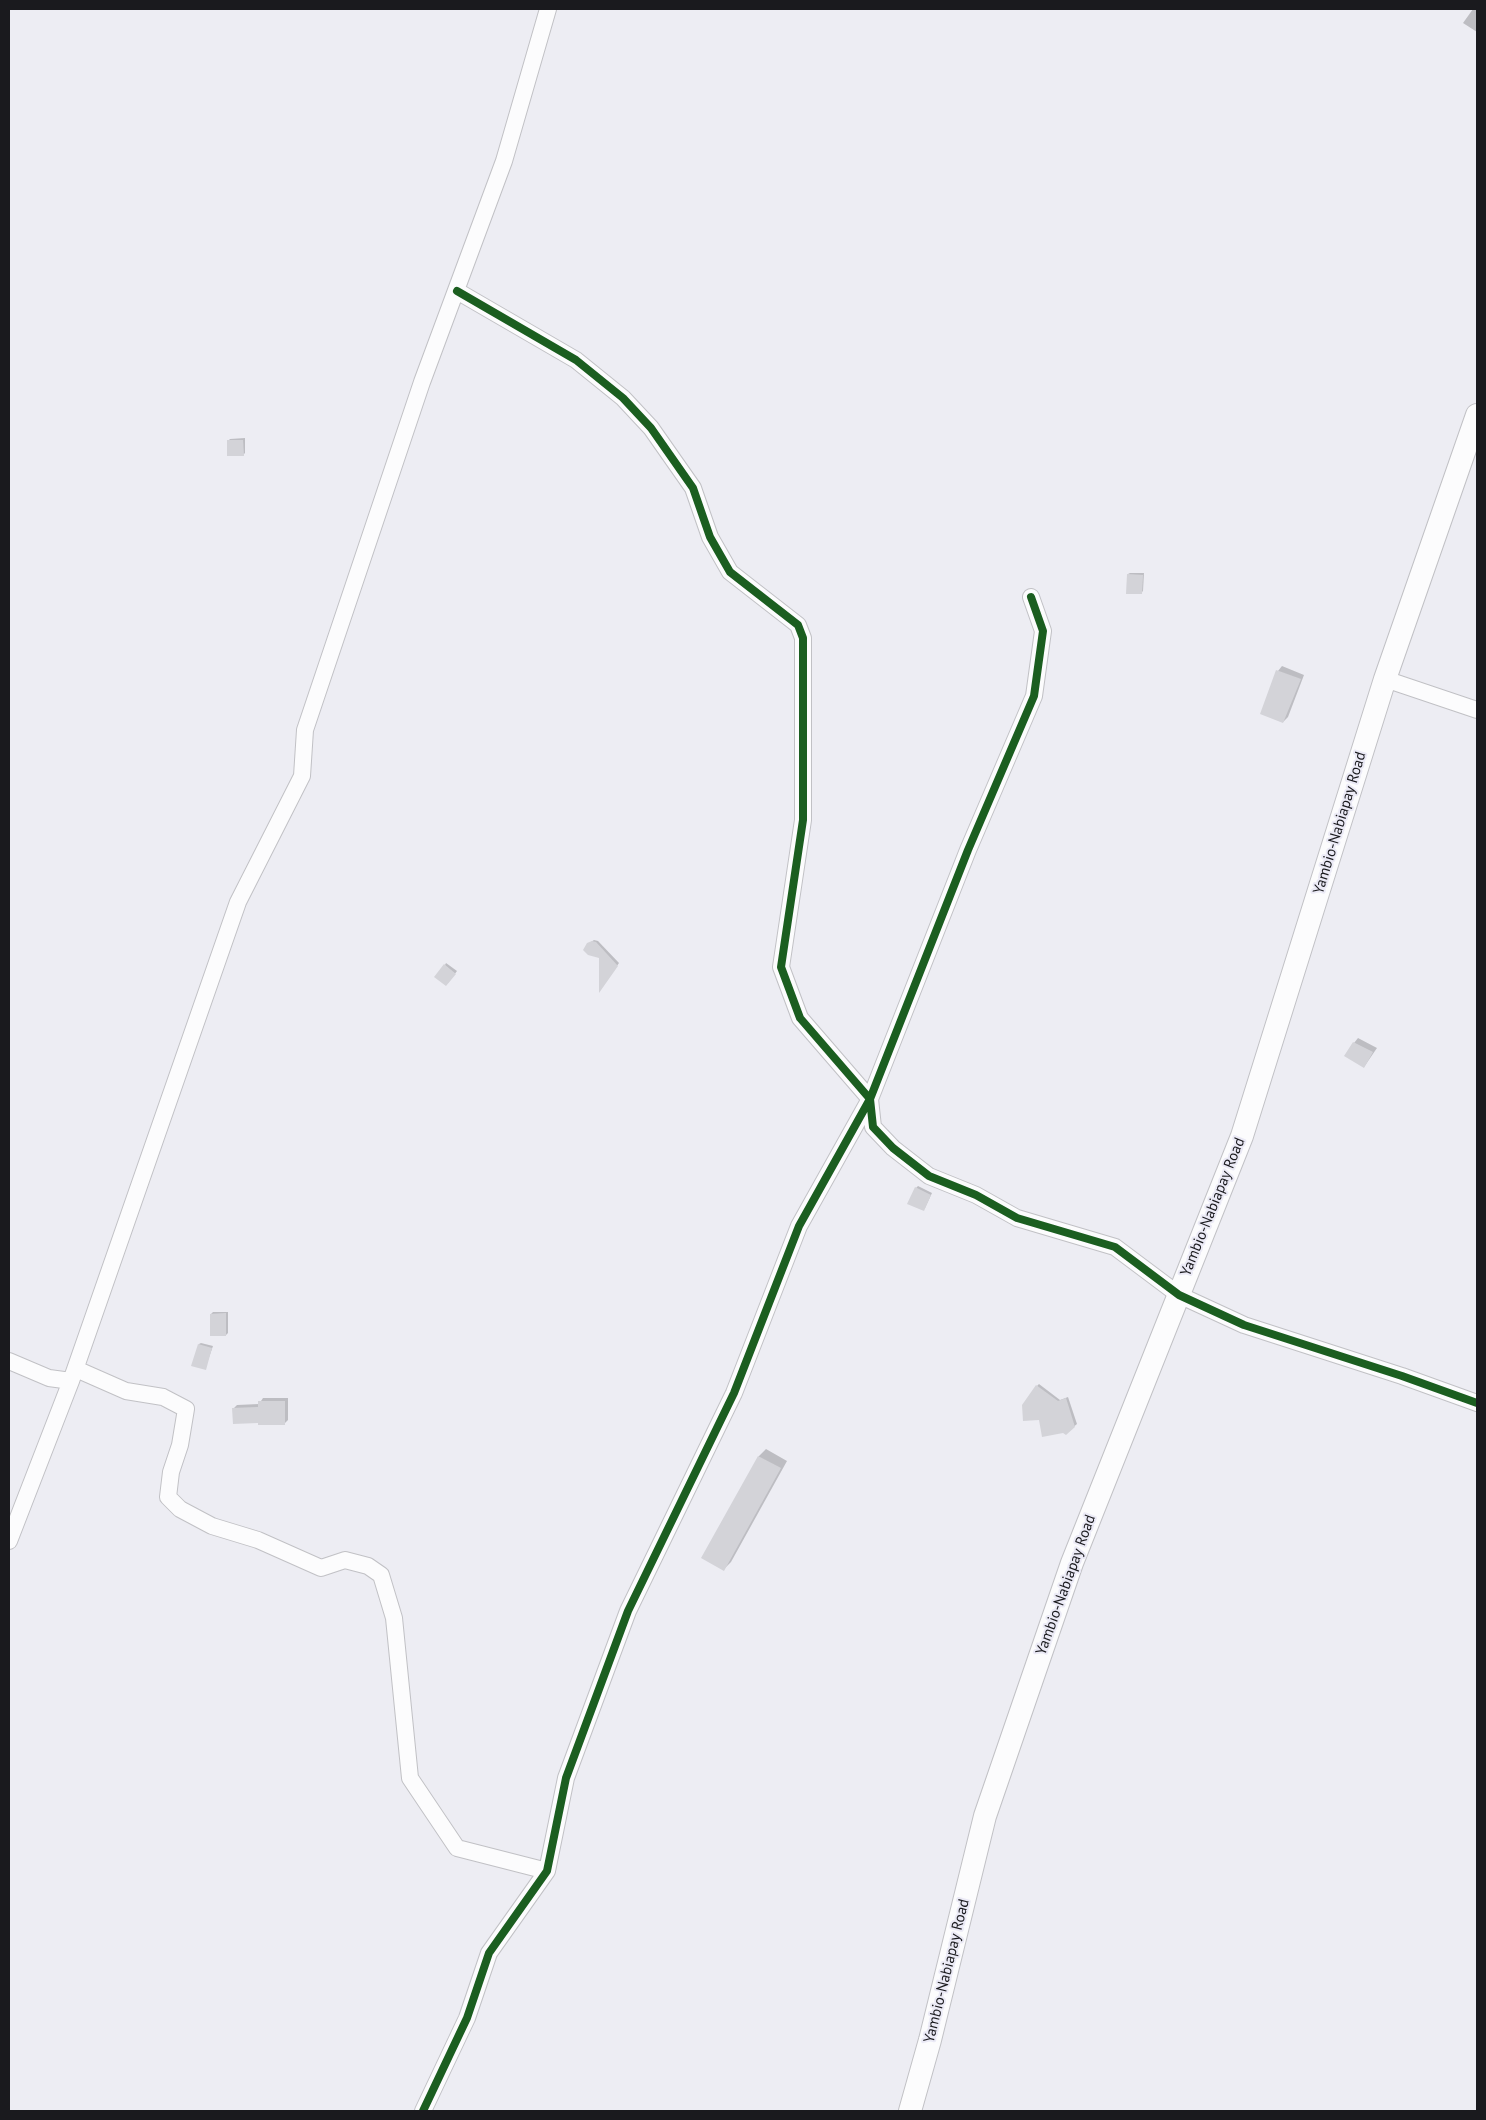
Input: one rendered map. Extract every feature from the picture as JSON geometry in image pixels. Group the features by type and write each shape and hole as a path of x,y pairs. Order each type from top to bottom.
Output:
{"main road":[{"name":"Yambio-Nabiapay Road","path":"910,2111 930,2040 985,1816 1072,1563 1242,1136 1385,679 1477,415"}],"street":[{"path":"9,1541 74,1375 238,902 302,776 305,730 422,382 504,161 548,9"},
{"path":"457,291 576,360 623,398 651,428 693,488 710,537 730,572 798,625 803,638 803,820 781,966 800,1018 870,1099 873,1127 893,1148 929,1176 976,1195 1017,1218 1115,1247 1179,1295 1244,1325 1402,1376 1477,1403"},
{"path":"423,2111 467,2018 489,1953 547,1870 566,1778 628,1611 734,1393 799,1226 870,1099 968,850 1034,696 1043,631 1031,597"},
{"path":"1385,679 1477,710"},
{"path":"9,1362 49,1378 74,1375 126,1391 163,1397 186,1409 180,1446 171,1472 168,1497 180,1508 212,1526 258,1540 321,1568 346,1560 368,1566 381,1574 394,1618 410,1778 457,1848 547,1870"}],"building":[{"path":"227,440 243,440 244,456 227,456"},
{"path":"1127,574 1143,575 1142,594 1126,594"},
{"path":"1276,670 1301,679 1283,723 1260,714"},
{"path":"596,942 618,966 599,993 599,958 588,955 583,950 587,943"},
{"path":"444,964 456,974 446,986 434,977"},
{"path":"1353,1042 1373,1052 1364,1068 1344,1056"},
{"path":"915,1187 931,1195 924,1211 907,1204"},
{"path":"226,1313 226,1336 210,1336 210,1314"},
{"path":"198,1344 212,1348 206,1370 191,1366"},
{"path":"1036,1385 1058,1401 1066,1398 1075,1427 1066,1435 1063,1433 1042,1437 1039,1420 1023,1421 1022,1405"},
{"path":"258,1401 285,1401 285,1425 233,1424 232,1408 258,1407"},
{"path":"758,1456 781,1468 724,1571 701,1558"}],"cycle path":[{"path":"457,291 576,360 623,398 651,428 693,488 710,537 730,572 798,625 803,638 803,820 781,967 800,1018 870,1099 873,1127 893,1148 929,1176 976,1195 1017,1218 1115,1247 1179,1295 1244,1325 1402,1376 1477,1403"},
{"path":"423,2111 467,2018 489,1953 547,1871 566,1778 628,1611 734,1393 799,1226 870,1099 968,850 1034,696 1043,631 1031,597"}]}
